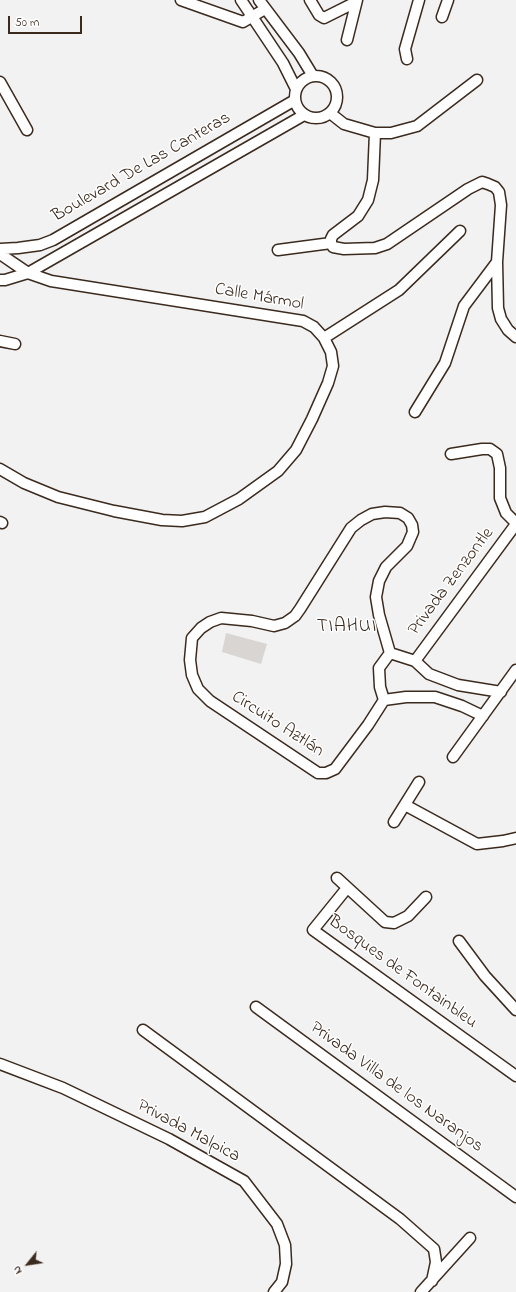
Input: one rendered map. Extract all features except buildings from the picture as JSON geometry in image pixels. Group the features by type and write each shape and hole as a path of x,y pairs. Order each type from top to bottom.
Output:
{"street":[{"path":"181,0 243,22 265,9"},
{"path":"241,0 283,63 296,89"},
{"path":"259,0 299,53 313,76"},
{"path":"310,0 319,15 324,18 356,1"},
{"path":"407,58 405,49 419,0"},
{"path":"442,17 448,0"},
{"path":"347,40 356,1"},
{"path":"313,76 324,78 332,84 336,93 336,104 330,113 324,117 310,118 304,115 298,108 295,100 296,89 300,83 306,78 313,76"},
{"path":"330,113 344,124 375,133 391,133 417,126 478,80"},
{"path":"0,82 27,130"},
{"name":"Boulevard De Las Canteras","path":"0,249 40,245 53,240 295,100"},
{"name":"Boulevard De Las Canteras","path":"28,273 304,115"},
{"path":"375,133 373,180 368,200 358,216 333,235 331,239 333,247 344,249 375,248 387,244 468,189 482,182 495,187 499,192 501,205 497,262 498,308 501,319 508,330 516,337"},
{"path":"324,338 399,290 460,231"},
{"path":"278,250 331,243"},
{"name":"Calle Mármol","path":"0,254 28,273 51,281 303,321 314,327 324,338 331,352 333,366 328,383 296,450 278,471 239,498 205,517 182,521 162,520 114,512 58,497 24,483 0,469"},
{"path":"415,412 445,363 464,306 497,262"},
{"path":"0,280 5,280 28,273"},
{"path":"0,341 15,344"},
{"name":"Privada Zenzontle","path":"415,661 516,523 506,513 500,498 500,468 497,454 490,449 451,454"},
{"name":"Circuito Aztlán","path":"384,700 368,725 335,770 326,774 318,772 210,701 198,689 192,675 190,660 192,638 201,628 210,622 221,618 252,621 274,626 285,623 295,616 300,609 351,528 372,514 385,512 400,513 408,518 413,532 407,546 386,567 378,581 376,597 379,615 390,653"},
{"path":"483,716 462,706 435,697 406,697 384,700 380,687 379,668 390,653 415,661 429,674 458,685 501,692"},
{"path":"453,757 516,670"},
{"path":"394,822 419,782"},
{"path":"405,805 477,844 516,838"},
{"path":"337,878 385,922 394,924 408,916 426,897"},
{"name":"Bosques de Fontainbleu","path":"347,888 312,930 516,1076"},
{"path":"459,941 485,976 516,1010"},
{"name":"Privada Villa de los Naranjos","path":"256,1007 516,1197"},
{"path":"143,1030 400,1219 434,1249 436,1262 432,1281"},
{"name":"Privada Malpica","path":"0,1064 62,1088 169,1139 244,1181 277,1224 284,1245 286,1264 282,1282 274,1292"},
{"path":"420,1292 432,1281 470,1238"}],"shaded area":[{"path":"226,633 267,644 261,664 222,652"}],"district":[{"name":"TIAHUI","path":"347,628"}]}
